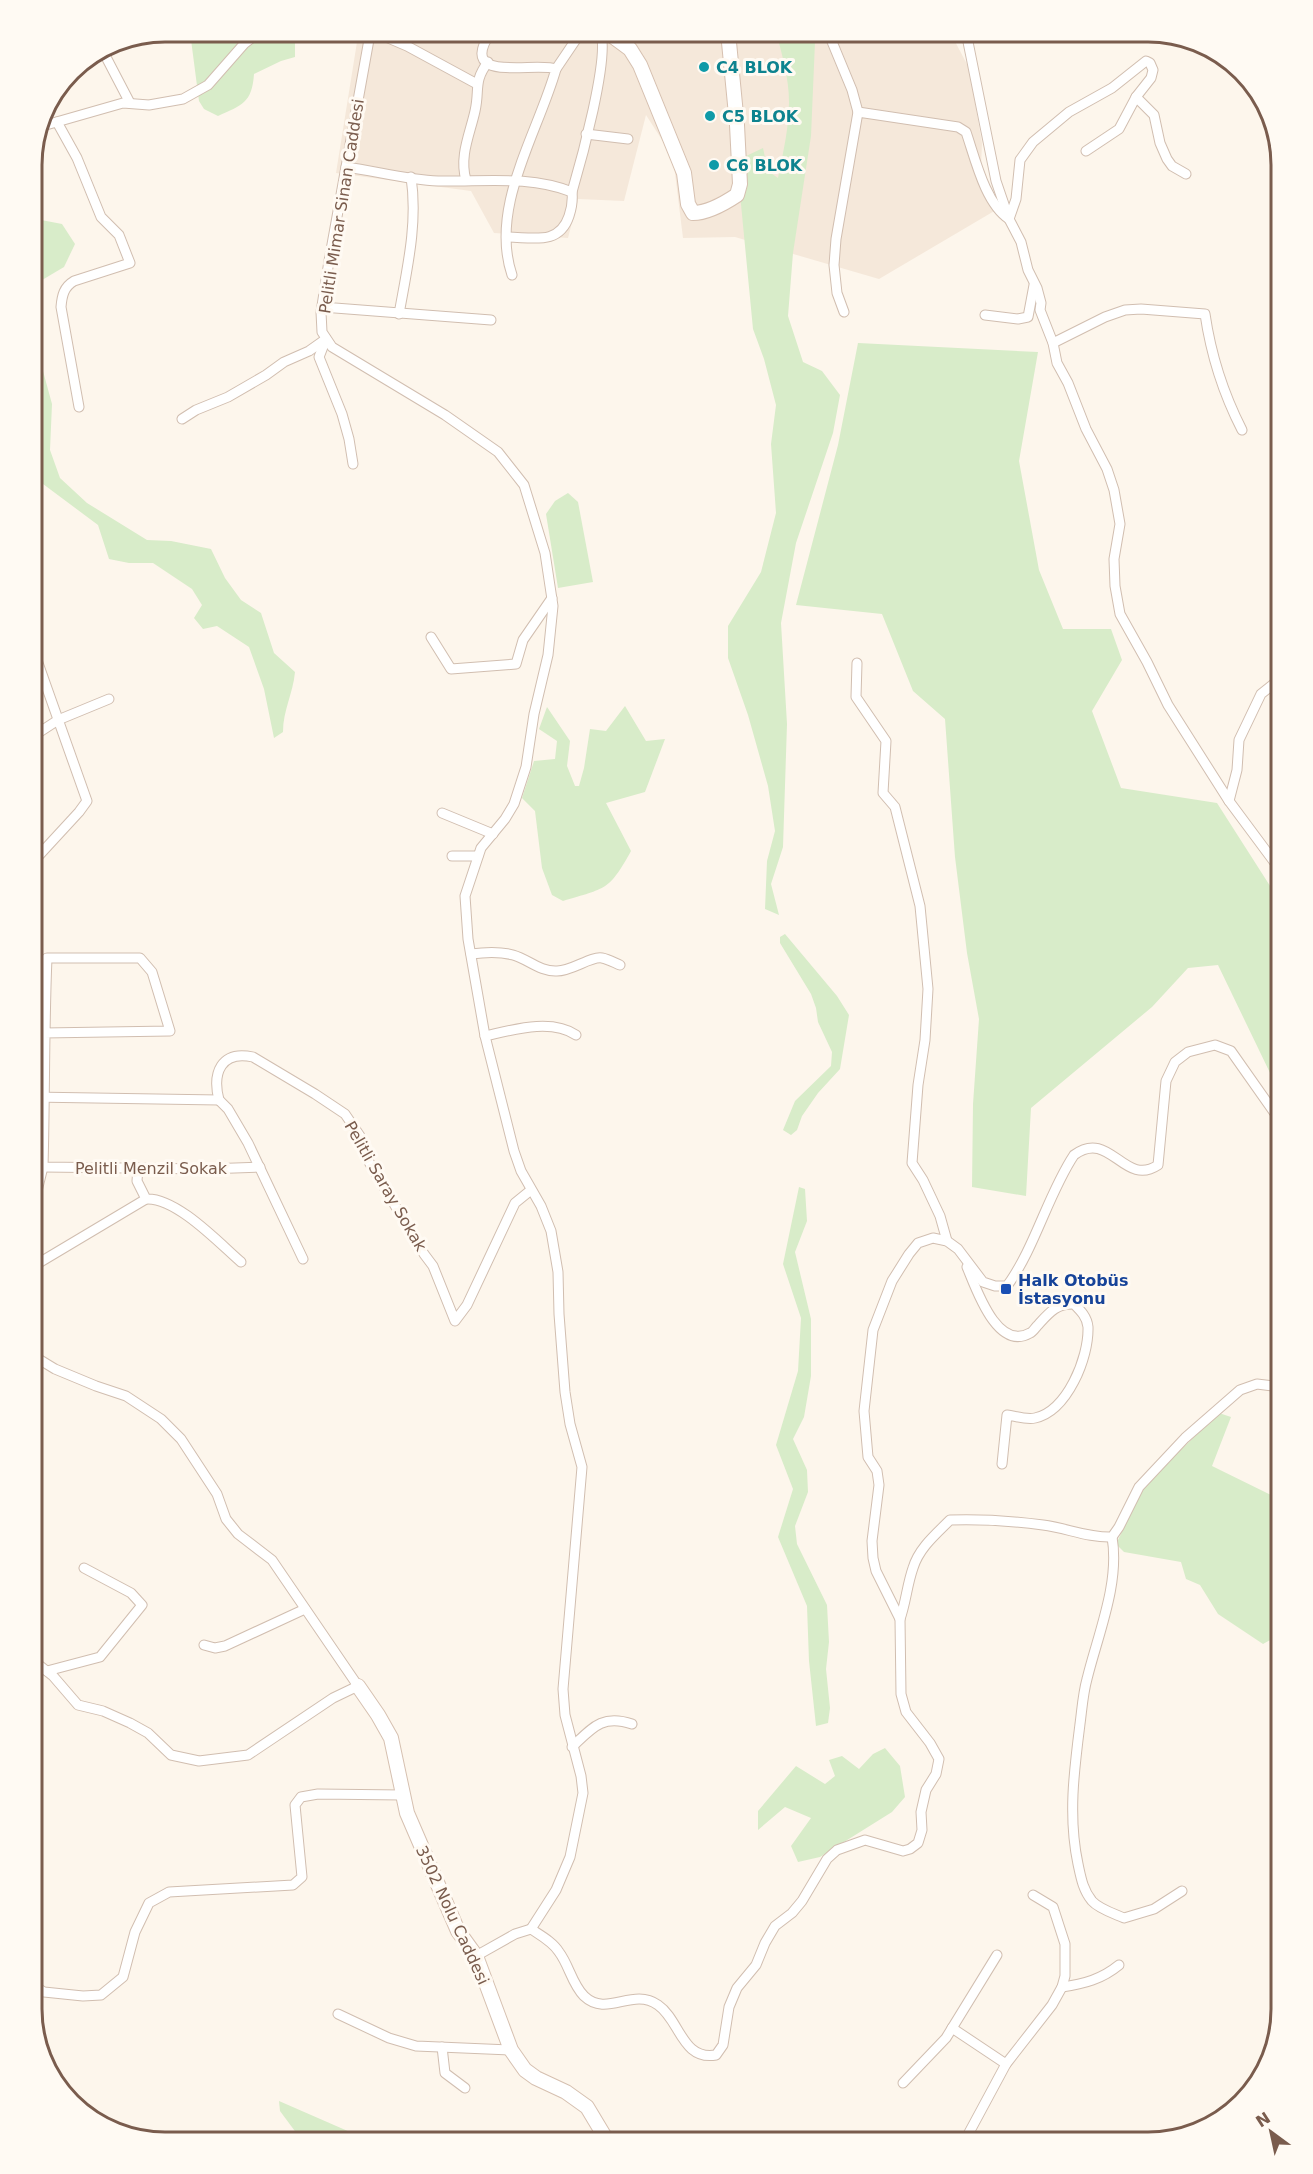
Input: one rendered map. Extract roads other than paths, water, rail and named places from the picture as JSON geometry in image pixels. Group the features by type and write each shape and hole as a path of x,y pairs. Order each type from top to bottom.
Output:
{"street":[{"path":"49,124 123,103 149,105 173,103 198,92 215,78 246,42"},
{"name":"Pelitli Mimar Sinan Caddesi","path":"353,464 342,414 319,357 326,339 322,332 322,307 368,42"},
{"path":"398,42 477,84"},
{"path":"485,42 481,50 482,56 488,62 504,68 549,66 556,69"},
{"path":"512,275 508,263 506,224 514,181 531,141 556,69 574,42"},
{"path":"507,237 557,235 564,228 573,203 572,192 604,42"},
{"path":"621,42 630,49 640,65 684,173 688,204 693,213 701,213 737,195 740,184 729,42"},
{"path":"832,42 852,90 858,112 836,239 834,265 837,293 844,312"},
{"path":"968,42 993,169 1009,219 1021,242 1028,270 1035,283 1041,303 1040,310 1053,342 1057,363 1068,383 1086,429 1107,469 1114,490 1120,524 1114,559 1115,586 1120,614 1168,705 1229,801 1271,858"},
{"path":"106,57 130,103"},
{"path":"1009,219 1016,199 1020,160 1033,142 1069,111 1112,88 1146,61 1150,63 1153,69 1151,78 1136,98 1119,129 1086,151"},
{"path":"466,180 463,162 476,108 477,84 488,62"},
{"path":"1136,98 1154,115 1160,143 1167,159 1172,166 1186,174"},
{"path":"858,112 958,127 966,132 990,197 1000,213 1009,219"},
{"path":"57,122 77,158 101,217 119,235 130,263 75,280 66,286 62,296 61,308 79,407"},
{"path":"586,134 628,139"},
{"path":"346,167 437,181 514,181 572,192"},
{"path":"399,314 412,245 411,177"},
{"path":"985,315 1018,319 1028,317 1035,283"},
{"path":"322,307 491,320"},
{"path":"1053,342 1125,310 1205,314 1209,346 1229,405 1242,430"},
{"path":"182,419 196,410 228,397 326,339 332,347 445,415 498,452 524,486 545,553 553,606 548,655 534,714 526,767 513,804 494,834 481,848 465,896 465,918 485,1036 514,1150 521,1171 541,1206 553,1239 558,1272 566,1392 570,1424 582,1467 563,1663 565,1715 581,1776 583,1793 570,1857 556,1890 531,1929 515,1934 476,1956"},
{"path":"431,638 451,669 516,664 523,640 552,598"},
{"path":"857,663 856,698 886,741 884,793 895,807 920,906 928,989 912,1163 940,1216 947,1241"},
{"path":"42,674 87,801 42,852"},
{"path":"1229,801 1237,770 1239,740 1261,694 1271,686"},
{"path":"42,730 58,720 109,699"},
{"path":"442,813 494,834"},
{"path":"452,856 478,856"},
{"path":"471,954 494,951 515,955 535,967 555,971 574,969 587,961 601,957 620,965"},
{"path":"42,1171 45,1098 44,1033 47,958 140,958 152,972 170,1031 44,1033"},
{"path":"485,1036 537,1027 566,1028 576,1035"},
{"path":"900,1619 876,1571 873,1558 872,1541 879,1485 877,1471 868,1457 864,1411 871,1340 883,1301 909,1254 918,1243 933,1238 947,1241 960,1251 983,1282 995,1286 1007,1286 1018,1272 1033,1236 1074,1155 1084,1148 1091,1147 1106,1150 1122,1163 1138,1171 1149,1171 1158,1165 1166,1081 1175,1062 1188,1052 1215,1045 1231,1051 1271,1108"},
{"name":"Pelitli Saray Sokak","path":"219,1100 216,1073 225,1061 243,1055 253,1057 345,1114 360,1136 369,1162 433,1266 455,1320 467,1305 515,1203 531,1190"},
{"path":"42,1098 219,1100 228,1109 260,1167 270,1193 303,1259"},
{"name":"Pelitli Menzil Sokak","path":"43,1167 207,1169 260,1167"},
{"path":"138,1168 137,1181 146,1199"},
{"path":"42,1261 146,1199 153,1198 163,1201 187,1216 241,1262"},
{"path":"960,1251 986,1310 1002,1330 1016,1336 1030,1333 1056,1306 1065,1303 1074,1304 1084,1314 1088,1326 1083,1364 1055,1409 1035,1418 1007,1415 1002,1464"},
{"path":"42,1361 55,1369 126,1396 161,1419 181,1439 218,1494 226,1519 238,1534 272,1560 358,1686 333,1698 248,1755 199,1761 171,1755 148,1733 130,1723 103,1711 78,1705 42,1668"},
{"path":"1182,1891 1154,1909 1124,1918 1094,1904 1082,1886 1072,1832 1072,1779 1086,1680 1098,1643 1113,1571 1112,1537 1139,1487 1185,1438 1240,1390 1257,1383 1271,1385"},
{"path":"531,1929 559,1951 584,1996 597,2004 610,2004 642,1997 658,2005 670,2015 688,2047 699,2055 716,2055 723,2045 729,2007 737,1988 756,1965 775,1926 792,1913 802,1901 827,1859 837,1850 865,1840 903,1851 910,1850 918,1843 922,1830 921,1812 926,1790 936,1774 939,1759 930,1743 906,1712 901,1694 900,1619 906,1604 913,1566 927,1542 950,1520 968,1519 1045,1525 1097,1537 1112,1537"},
{"path":"46,1671 100,1657 142,1605 131,1593 84,1568"},
{"path":"204,1645 215,1648 225,1646 305,1609"},
{"name":"3502 Nolu Caddesi","path":"358,1686 391,1738 402,1795 416,1836 458,1930 476,1956 511,2050 525,2070 536,2078 566,2092 587,2107 602,2132"},
{"path":"572,1748 591,1729 604,1721 618,1719 632,1724"},
{"path":"42,1991 83,1996 101,1995 123,1977 135,1932 149,1903 169,1892 293,1885 302,1877 295,1805 301,1797 318,1794 402,1795"},
{"path":"969,2132 1006,2064 1052,2005 1065,1976 1065,1944 1053,1907 1033,1895"},
{"path":"903,2083 929,2058 952,2028 997,1954"},
{"path":"1062,1987 1091,1981 1108,1974 1119,1965"},
{"path":"338,2014 389,2038 416,2046 511,2050"},
{"path":"952,2028 1006,2064"},
{"path":"442,2047 445,2073 465,2088"}],"place":[{"name":"C4 BLOK","path":"704,67"},
{"name":"C5 BLOK","path":"710,116"},
{"name":"C6 BLOK","path":"714,165"},
{"name":"Halk Otobüs İstasyonu","path":"1006,1289"}]}
